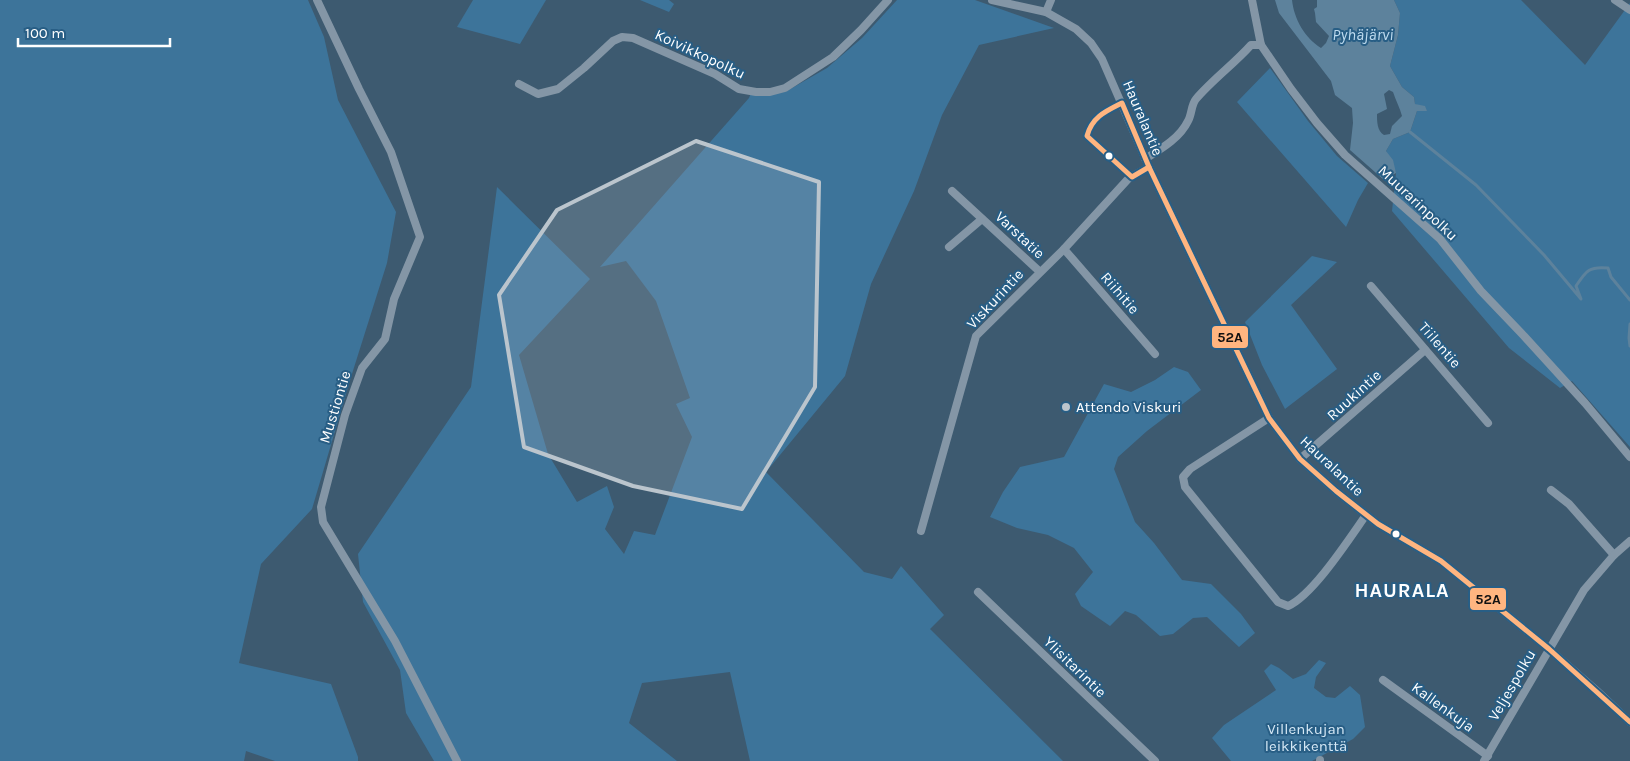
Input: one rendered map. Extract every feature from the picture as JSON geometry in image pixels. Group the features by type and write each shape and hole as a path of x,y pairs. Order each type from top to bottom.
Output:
{"street":[{"name":"Mustiontie","path":"317,0 391,152 420,237 394,299 385,339 362,368 346,415 321,508 323,522 395,641 457,761"},
{"name":"Koivikkopolku","path":"518,84 538,94 558,89 613,41 622,37 633,38 715,74 739,88 756,92 777,91 800,80 833,57 888,0"},
{"name":"Hauralantie","path":"992,0 1046,12 1076,29 1091,43 1102,59 1145,159 1268,418 1300,459 1378,524 1441,561 1549,649 1630,722"},
{"path":"1046,12 1051,0"},
{"name":"Muurarinpolku","path":"1252,0 1261,45 1291,89 1345,155 1440,239 1482,291 1585,403 1630,457"},
{"path":"1614,0 1630,10"},
{"path":"1145,159 1181,132 1189,120 1195,101 1206,89 1251,45 1261,45"},
{"name":"Viskurintie","path":"921,531 976,336 1039,271 1064,249 1132,177 1149,167"},
{"name":"Varstatie","path":"952,191 1039,271"},
{"name":"Varstatie","path":"949,247 982,219"},
{"name":"Riihitie","path":"1064,249 1155,354"},
{"name":"Tiilentie","path":"1371,286 1488,423"},
{"name":"Ruukintie","path":"1300,459 1425,350"},
{"path":"1268,418 1190,469 1184,478 1185,487 1278,602 1288,606 1300,598 1334,560 1366,515"},
{"path":"1551,490 1569,504 1614,554"},
{"name":"Veljespolku","path":"1486,758 1584,590 1614,554 1630,541"},
{"name":"Ylisitarintie","path":"978,592 1154,761"},
{"name":"Kallenkuja","path":"1383,680 1486,758"}],"highlighted area":[{"path":"696,141 819,182 815,387 742,509 633,486 524,447 499,295 557,210"}],"green space":[{"path":"0,0 308,0 324,37 338,100 396,212 387,263 312,509 261,564 239,663 331,684 358,761 275,761 246,751 244,761 0,761"},
{"path":"473,0 546,0 520,44 457,27"},
{"path":"640,0 669,0 674,4 669,12"},
{"path":"897,0 975,0 1054,28 979,45 942,115 914,191 871,284 845,376 766,472 864,572 892,579 901,566 944,615 930,629 1063,761 750,761 730,672 642,683 629,723 677,761 434,761 406,713 400,670 363,602 358,554 471,387 497,187 590,279 519,355 548,454 577,502 607,486 614,507 605,529 624,554 634,531 655,535 692,437 676,404 690,398 656,301 626,261 600,267 749,98 751,93 785,92 827,68 862,38"},
{"path":"1394,0 1521,0 1585,65 1630,3 1630,447 1572,381 1560,388 1509,348 1392,211 1396,173 1386,151 1393,139 1410,132 1417,111 1427,111 1415,104 1414,97 1402,87 1390,66 1398,35 1400,13"},
{"path":"1270,68 1308,121 1337,156 1368,183 1346,227 1237,102"},
{"path":"1312,256 1337,262 1291,305 1337,369 1285,409 1262,365 1245,322"},
{"path":"1174,367 1188,372 1201,390 1147,431 1118,457 1114,469 1135,522 1154,543 1182,580 1211,584 1241,614 1255,633 1239,647 1207,617 1193,618 1173,634 1160,636 1136,615 1125,611 1110,626 1081,606 1075,594 1093,572 1074,548 1048,535 1017,528 990,517 1003,492 1020,467 1064,457 1104,384 1131,392 1155,380"},
{"name":"Villenkujan leikkikenttä","path":"1319,660 1326,663 1316,677 1314,688 1326,697 1335,698 1350,686 1360,695 1365,727 1353,739 1312,761 1231,761 1212,738 1224,725 1276,690 1264,671 1271,664 1293,679 1306,674"}],"water":[{"name":"Pyhäjärvi","path":"1275,0 1292,0 1295,14 1301,27 1310,39 1321,48 1329,36 1316,22 1314,9 1317,7 1317,0 1394,0 1400,13 1398,35 1390,66 1402,87 1414,97 1415,104 1425,106 1427,111 1417,111 1410,132 1393,139 1386,151 1393,160 1396,173 1384,180 1350,150 1353,123 1352,108 1335,95 1331,81 1279,13","holes":["1389,90 1393,92 1402,116 1392,126 1390,134 1384,135 1377,123 1377,114 1387,109 1384,94"]}],"waterway":[{"path":"1410,132 1476,185 1544,255 1581,299 1576,286 1583,277 1592,269 1608,268 1611,277 1630,300"},
{"path":"1630,324 1630,346"}],"transit line":[{"name":"52A","path":"1122,103 1149,167 1132,177 1087,136 1089,129 1096,119 1122,103"},
{"name":"52A","path":"1149,167 1269,418 1300,459 1336,491 1378,524 1441,561 1549,649 1630,722"}],"place":[{"name":"Attendo Viskuri","path":"1066,407"}],"district":[{"name":"HAURALA","path":"1402,590"}]}
